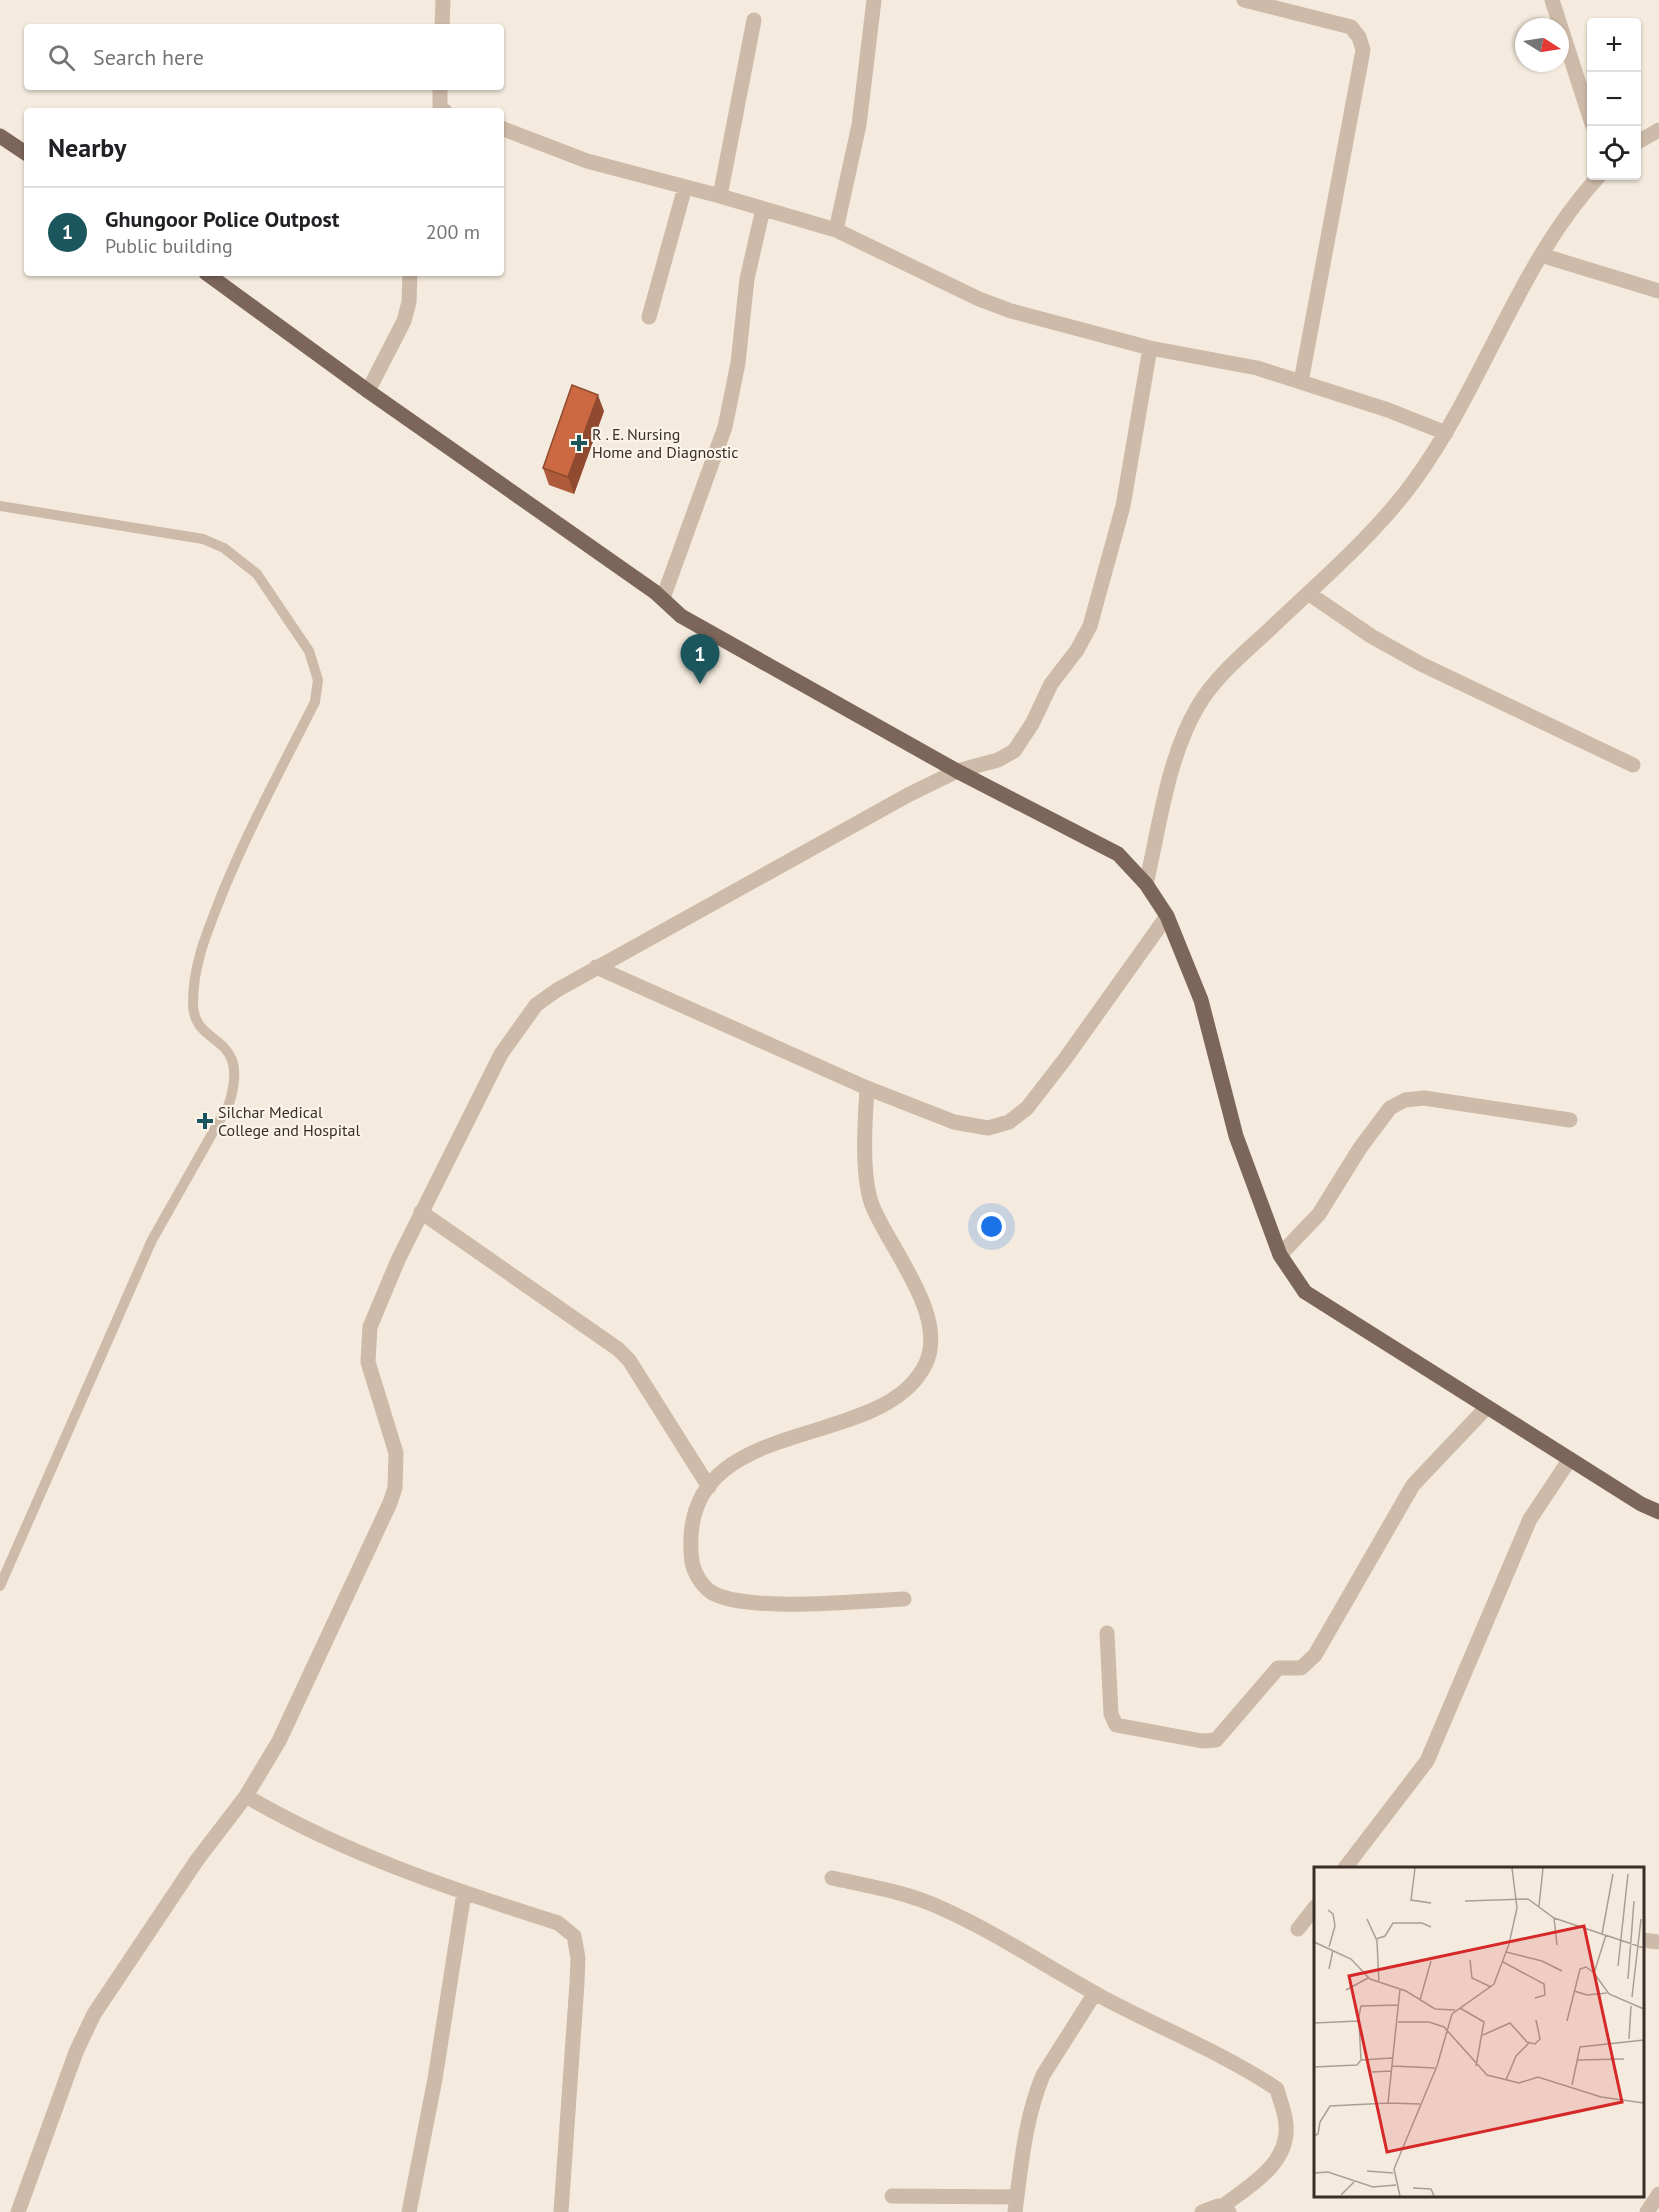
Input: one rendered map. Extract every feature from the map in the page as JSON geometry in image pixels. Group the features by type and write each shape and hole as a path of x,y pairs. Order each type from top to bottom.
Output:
{"main road":[{"path":"0,136 24,152"},
{"path":"210,276 368,391 663,598 681,616 957,771 1118,854 1146,884 1167,916 1201,1000 1236,1136 1280,1255 1305,1292 1570,1460 1659,1512"}],"street":[{"path":"442,24 443,0"},
{"path":"836,230 859,125 874,0"},
{"path":"1243,0 1351,27 1359,37 1363,50 1301,382"},
{"path":"1552,0 1587,108"},
{"path":"720,196 754,20"},
{"path":"440,90 442,108"},
{"path":"504,129 587,161 836,230 979,299 1066,327 1150,348 1227,361 1301,382 1388,410 1446,433"},
{"path":"1641,140 1659,130"},
{"path":"1146,884 1176,755 1198,705 1245,652 1308,593 1414,482 1446,433 1541,255 1596,180"},
{"path":"649,317 685,187"},
{"path":"663,598 725,427 738,363 747,279 763,208"},
{"path":"1541,255 1659,291"},
{"path":"368,391 404,321 409,302 410,276"},
{"path":"18,2212 76,2052 94,2014 197,1860 246,1796 293,1711 390,1503 395,1488 396,1453 368,1362 368,1342 378,1307 421,1212 501,1054 536,1005 557,990 840,830 957,771 998,760 1014,751 1032,724 1052,684 1077,650 1090,626 1123,506 1150,348"},
{"path":"1308,593 1371,636 1420,664 1633,765"},
{"path":"596,967 867,1088 972,1127 988,1128 1010,1122 1027,1108 1065,1059 1167,916"},
{"path":"867,1088 864,1129 872,1203 898,1257 916,1286 924,1308 931,1339 926,1362 914,1381 888,1402 743,1457 719,1474 709,1487 696,1515 690,1544 693,1568 710,1592 728,1599 782,1604 904,1599"},
{"path":"1280,1255 1319,1214 1360,1148 1390,1108 1406,1100 1424,1098 1569,1120"},
{"path":"421,1212 618,1349 629,1360 709,1487"},
{"path":"1107,1633 1111,1714 1116,1725 1202,1741 1216,1740 1278,1668 1301,1668 1315,1655 1413,1485 1487,1407"},
{"path":"1347,1867 1427,1761 1530,1519 1570,1460"},
{"path":"246,1796 288,1821 396,1868 464,1893 558,1923 569,1929 577,1943 577,1983 561,2212"},
{"path":"832,1878 890,1891 940,1907 1023,1950 1095,1993 1254,2073 1277,2090 1287,2127 1282,2149 1275,2164 1226,2209 1213,2207 1202,2212"},
{"path":"409,2212 435,2079 464,1893"},
{"path":"1298,1929 1314,1909"},
{"path":"1644,1940 1659,1942"},
{"path":"892,2196 1016,2205 1031,2107 1042,2075 1095,1993"},
{"path":"1647,2212 1659,2194"}],"lane":[{"path":"0,506 203,540 224,548 257,574 309,651 318,680 315,702 244,839 203,942 194,980 193,1007 198,1024 230,1052 234,1065 236,1082 229,1104 152,1240 0,1586"}],"building":[{"path":"572,385 598,395 568,477 543,468"}],"place":[{"name":"R . E. Nursing Home and Diagnostic","path":"579,443"},
{"name":"Ghungoor Police Outpost","path":"700,684"},
{"name":"Silchar Medical College and Hospital","path":"205,1121"}]}
